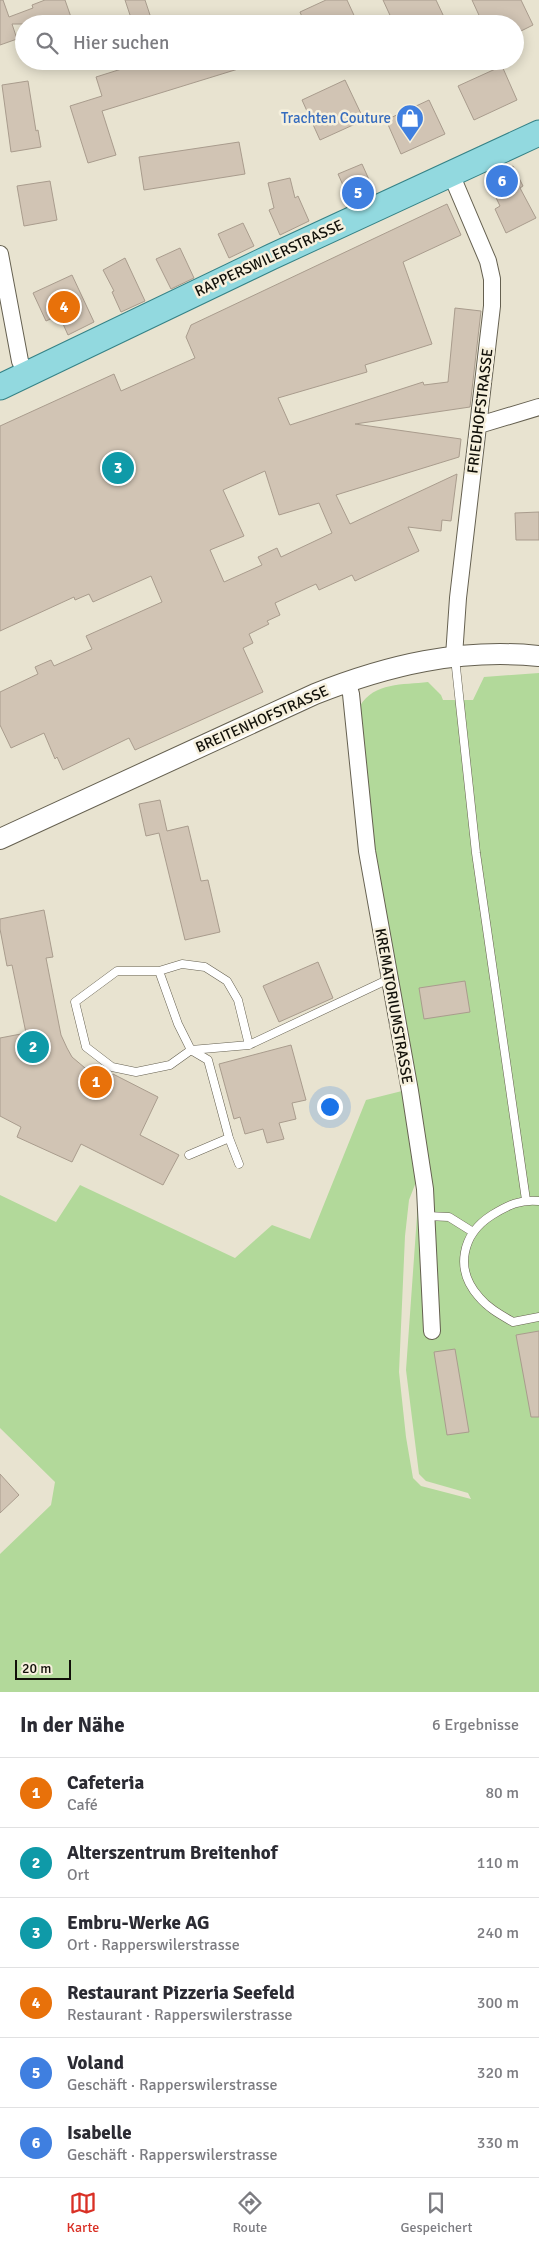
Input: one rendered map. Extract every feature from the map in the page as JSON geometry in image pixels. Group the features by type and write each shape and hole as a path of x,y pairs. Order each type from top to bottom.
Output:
{"main road":[{"name":"RAPPERSWILERSTRASSE","path":"0,387 262,261 539,133"}],"street":[{"name":"FRIEDHOFSTRASSE","path":"451,174 488,261 492,279 492,306 458,598 454,656"},
{"path":"0,254 20,361 26,374"},
{"path":"478,425 539,407"},
{"name":"BREITENHOFSTRASSE","path":"0,839 347,681 422,660 497,653 539,656"},
{"name":"KREMATORIUMSTRASSE","path":"347,681 351,694 367,851 410,1091 427,1216 428,1281 432,1332"}],"lane":[{"path":"454,656 476,853 526,1200"},
{"path":"249,1045 238,1000 227,981 205,967 182,964 159,971 117,971 75,1002 86,1046 112,1067 136,1072 170,1065 191,1050 249,1045 389,979"},
{"path":"159,971 191,1050 208,1060 229,1138 239,1164"},
{"path":"188,1155 229,1138"},
{"path":"539,1201 526,1200 499,1211 479,1225 468,1241 464,1255 465,1270 479,1297 492,1308 513,1322 539,1317"},
{"path":"427,1216 449,1217 473,1232"}],"green space":[{"path":"539,673 539,1692 0,1692 0,1554 51,1505 55,1482 0,1428 0,1195 56,1222 80,1185 235,1258 272,1225 310,1239 366,1100 402,1091 416,1182 409,1200 405,1236 399,1372 406,1437 413,1478 421,1486 471,1499 468,1493 426,1481 419,1474 406,1370 418,1202 425,1189 365,781 360,706 366,698 381,689 390,686 428,682 441,695 443,700 473,700 484,677"}],"building":[{"path":"0,0 3,0 9,17 33,8 32,5 45,0 65,0 70,15 15,15 15,24 12,24 15,40 0,45"},
{"path":"125,0 145,0 150,15 130,15"},
{"path":"326,0 347,0 354,15 301,15 300,12"},
{"path":"383,0 436,0 443,15 390,15"},
{"path":"472,0 521,0 533,25 524,30 524,15 479,15"},
{"path":"118,70 235,70 102,111 116,155 88,163 70,106 102,96 96,77"},
{"path":"493,70 504,70 517,100 474,120 458,86"},
{"path":"345,80 364,120 320,140 302,100"},
{"path":"28,81 36,131 38,130 41,147 11,152 2,85"},
{"path":"429,100 445,134 401,154 386,120"},
{"path":"239,142 245,174 144,190 139,157"},
{"path":"362,164 375,193 351,203 338,174"},
{"path":"513,166 523,186 520,188 536,218 506,233 495,209 500,206 487,179"},
{"path":"290,178 295,198 298,196 309,221 280,235 269,210 274,208 268,183"},
{"path":"50,181 57,220 24,226 17,186"},
{"path":"447,204 461,235 403,262 432,344 365,365 367,372 278,398 290,425 423,382 424,385 448,382 455,308 481,311 470,407 355,424 461,439 459,457 336,495 350,524 457,474 451,521 442,520 441,531 408,527 419,551 355,581 352,575 319,590 316,584 275,603 280,615 267,621 269,624 249,634 253,643 243,648 263,692 135,750 129,738 63,770 57,757 55,759 44,733 11,748 0,725 0,692 38,674 35,667 51,660 54,666 92,649 86,636 162,602 151,576 93,602 89,594 75,600 74,597 0,631 0,426 114,374 121,391 195,358 186,337 191,325","holes":["265,471 279,515 319,503 332,533 281,557 277,548 258,557 262,565 224,582 210,550 244,536 223,490"]},
{"path":"243,223 254,246 229,258 218,234"},
{"path":"180,248 194,278 171,289 156,259"},
{"path":"125,258 145,301 121,312 112,292 114,291 103,270"},
{"path":"72,275 94,322 68,335 59,315 46,321 33,293"},
{"path":"539,512 539,540 516,540 515,513"},
{"path":"160,800 167,831 188,826 201,881 208,880 220,932 185,940 159,833 146,836 139,804"},
{"path":"44,910 53,957 46,958 61,1035 72,1057 91,1073 109,1080 113,1074 158,1097 140,1135 179,1155 163,1185 81,1144 72,1162 17,1137 21,1127 0,1116 0,1038 26,1033 12,965 7,966 0,919"},
{"path":"318,962 333,998 279,1022 263,986"},
{"path":"465,981 470,1012 424,1019 419,988"},
{"path":"291,1045 306,1100 292,1103 296,1119 279,1123 284,1139 267,1143 263,1129 245,1134 240,1117 234,1119 219,1064"},
{"path":"539,1331 539,1417 531,1417 516,1335"},
{"path":"455,1349 469,1432 447,1435 434,1352"},
{"path":"0,1474 19,1495 0,1513"}],"place":[{"name":"Trachten Couture","path":"410,142"},
{"name":"Isabelle","path":"502,181"},
{"name":"Voland","path":"358,193"},
{"name":"Restaurant Pizzeria Seefeld","path":"64,307"},
{"name":"Embru-Werke AG","path":"118,468"},
{"name":"Alterszentrum Breitenhof","path":"33,1047"},
{"name":"Cafeteria","path":"96,1082"}]}
